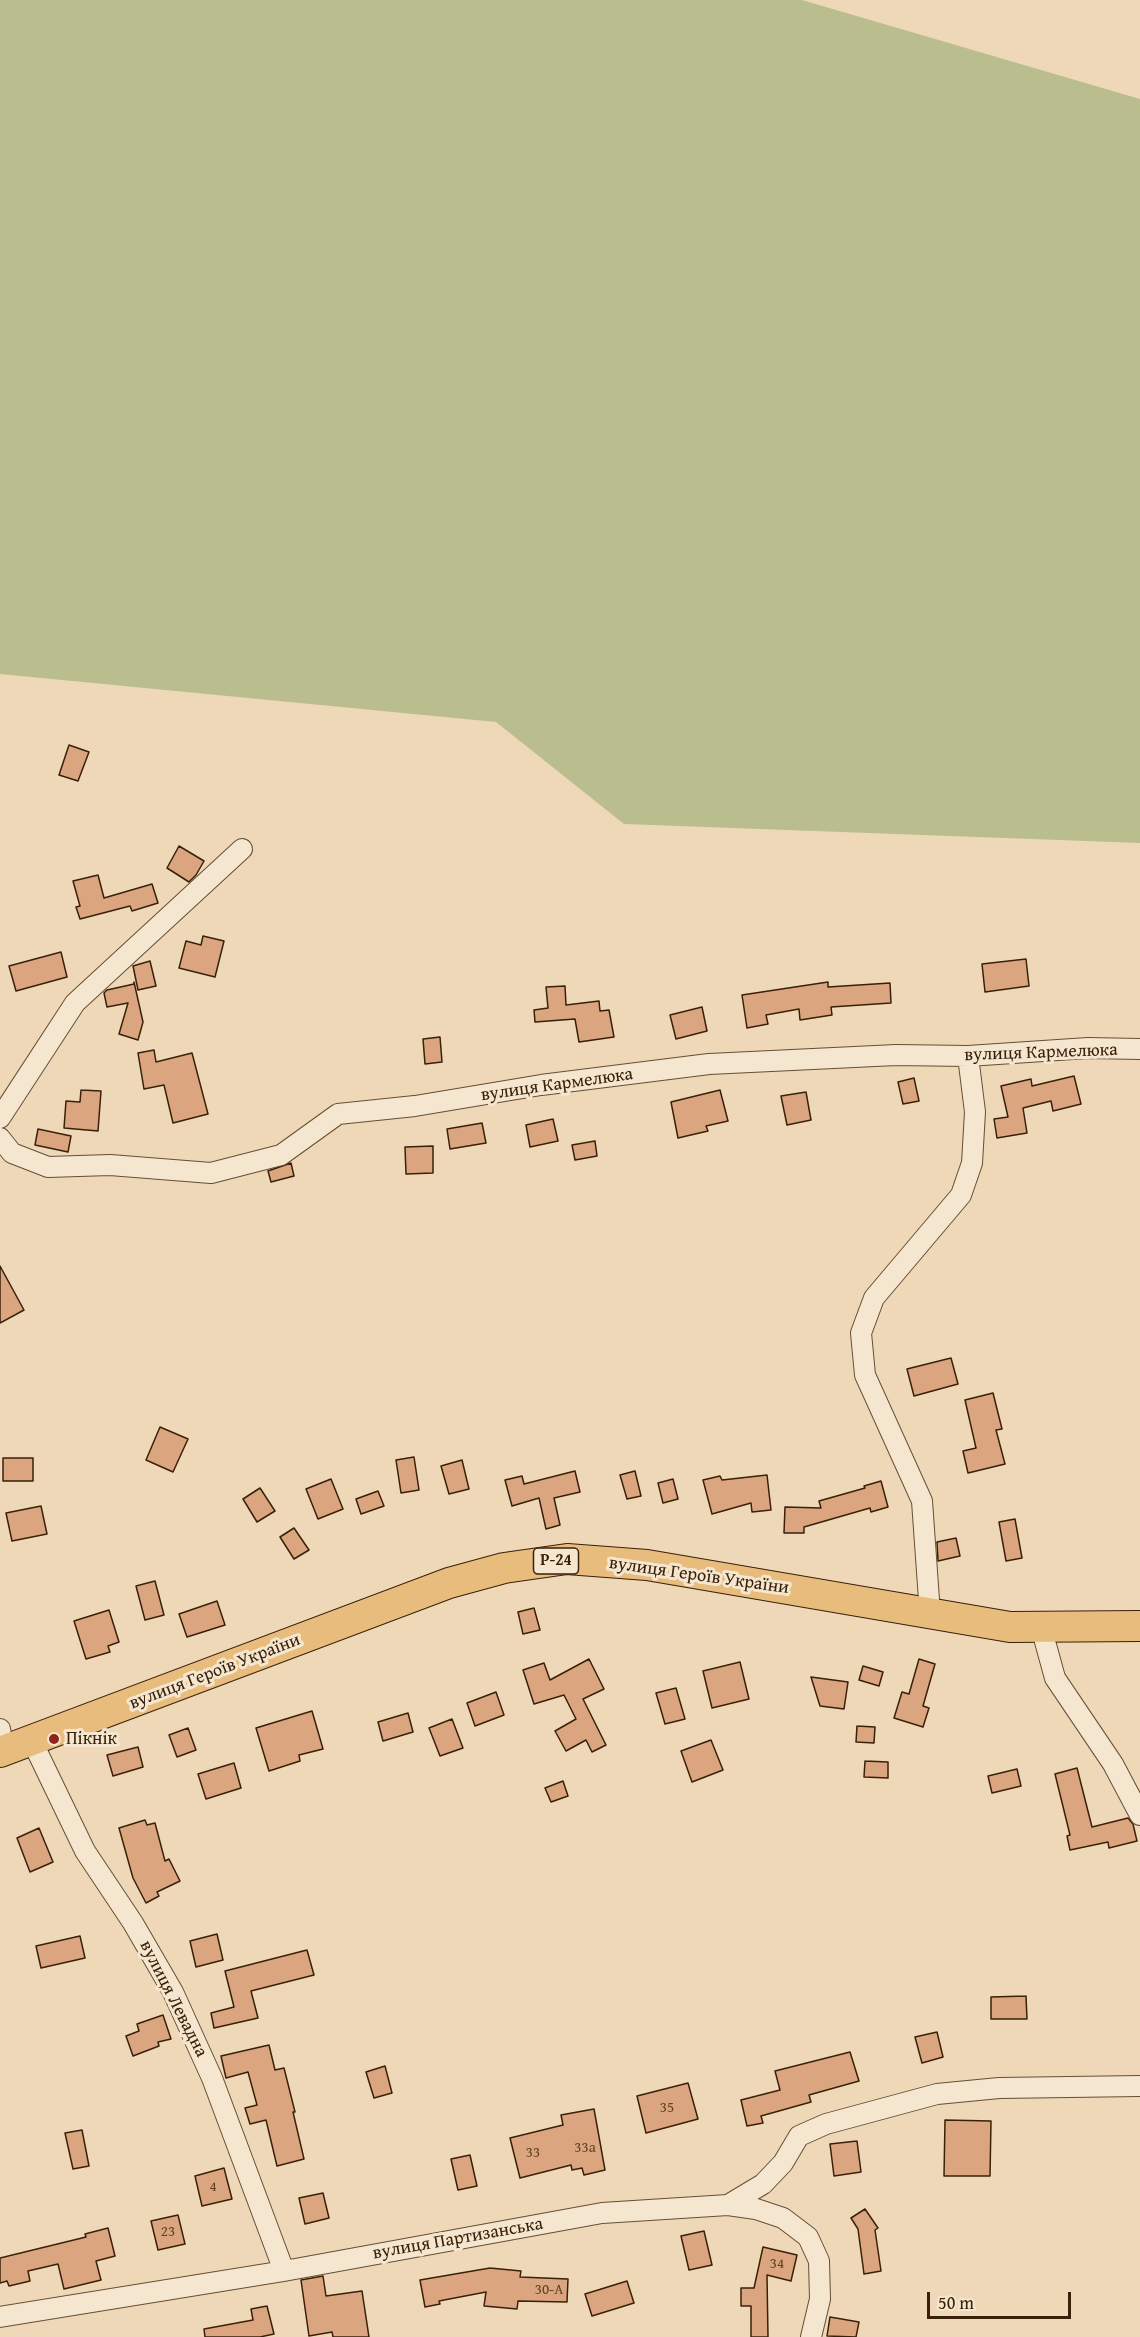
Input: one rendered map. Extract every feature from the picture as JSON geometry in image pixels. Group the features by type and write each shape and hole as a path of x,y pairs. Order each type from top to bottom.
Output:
{"main road":[{"name":"вулиця Героїв України","path":"1,1744 32,1741 449,1583 514,1567 567,1559 647,1565 1010,1627 1140,1626"}],"street":[{"path":"0,1118 75,1003 242,849"},
{"name":"вулиця Кармелюка","path":"0,1138 12,1153 48,1167 110,1165 211,1173 281,1155 338,1114 415,1106 542,1085 709,1065 896,1055 968,1056 1088,1048 1140,1049"},
{"path":"930,1614 922,1501 865,1375 861,1333 874,1298 961,1195 972,1163 975,1112 968,1056"},
{"path":"1041,1627 1055,1678 1113,1764 1140,1815"},
{"name":"вулиця Левадна","path":"32,1741 85,1851 133,1923 173,1992 212,2078 284,2271"},
{"path":"728,2205 763,2184 783,2163 799,2136 826,2124 937,2094 999,2088 1140,2086"},
{"name":"вулиця Партизанська","path":"0,2317 284,2271 602,2212 728,2205 756,2209 783,2218 808,2237 819,2261 820,2299 811,2337"}],"green space":[{"path":"0,0 802,0 1140,99 1140,843 624,824 496,722 0,674"}],"building":[{"path":"69,745 89,752 78,781 59,775"},
{"path":"179,846 204,861 189,882 167,868"},
{"path":"98,875 104,898 152,884 158,903 132,911 130,906 80,919 76,907 80,906 73,881"},
{"path":"203,936 224,941 215,977 179,968 186,941 201,945"},
{"path":"61,952 67,977 16,991 9,966"},
{"path":"1026,959 1029,986 985,992 982,964"},
{"path":"150,961 156,986 138,990 133,966"},
{"path":"134,982 143,1022 138,1040 119,1034 128,1003 107,1007 104,993 107,990 134,984"},
{"path":"828,982 828,987 890,983 891,1003 831,1007 832,1015 800,1020 799,1009 766,1015 768,1024 747,1028 742,995"},
{"path":"565,986 566,1005 599,1001 600,1011 609,1010 614,1037 579,1042 575,1019 535,1022 534,1010 548,1008 546,987"},
{"path":"702,1007 707,1031 676,1039 670,1015"},
{"path":"440,1037 442,1062 425,1064 423,1039"},
{"path":"154,1050 156,1062 192,1053 208,1114 173,1123 164,1085 144,1089 138,1053"},
{"path":"1074,1076 1081,1104 1053,1111 1051,1101 1023,1108 1027,1133 997,1138 994,1119 1008,1117 1001,1086 1031,1079 1032,1086"},
{"path":"914,1078 919,1101 903,1104 898,1082"},
{"path":"81,1090 101,1091 98,1131 64,1128 66,1101 80,1102"},
{"path":"720,1090 728,1121 706,1126 708,1131 678,1138 671,1102"},
{"path":"806,1092 811,1120 787,1125 781,1096"},
{"path":"553,1119 558,1141 530,1147 526,1125"},
{"path":"482,1123 486,1143 450,1149 447,1129"},
{"path":"38,1129 71,1136 68,1152 35,1145"},
{"path":"595,1141 597,1156 575,1160 572,1145"},
{"path":"433,1146 433,1173 406,1174 405,1147"},
{"path":"291,1163 294,1176 271,1182 268,1171"},
{"path":"0,1266 24,1310 0,1323"},
{"path":"951,1358 958,1384 914,1396 907,1369"},
{"path":"993,1393 1002,1429 996,1430 1005,1464 968,1473 963,1451 976,1448 965,1400"},
{"path":"160,1427 188,1439 173,1472 146,1460"},
{"path":"414,1457 419,1490 401,1493 396,1460"},
{"path":"3,1458 33,1458 33,1481 3,1481"},
{"path":"462,1460 469,1489 449,1494 441,1466"},
{"path":"575,1471 580,1492 554,1498 560,1525 546,1529 539,1498 512,1506 505,1480 522,1476 524,1484"},
{"path":"635,1471 641,1496 627,1499 620,1475"},
{"path":"767,1475 771,1510 752,1512 751,1503 712,1514 703,1480 720,1476 722,1480"},
{"path":"331,1479 343,1509 318,1519 306,1489"},
{"path":"673,1479 678,1499 663,1503 658,1483"},
{"path":"881,1481 888,1507 871,1512 870,1508 804,1527 804,1533 784,1533 785,1507 821,1508 819,1501"},
{"path":"260,1488 275,1511 257,1522 243,1499"},
{"path":"378,1491 384,1506 361,1514 356,1499"},
{"path":"41,1506 47,1534 12,1541 6,1513"},
{"path":"1015,1519 1022,1558 1006,1561 999,1522"},
{"path":"294,1528 309,1550 294,1559 280,1537"},
{"path":"956,1538 960,1556 938,1561 937,1542"},
{"path":"155,1581 164,1615 145,1620 136,1586"},
{"path":"217,1601 225,1625 187,1637 179,1614"},
{"path":"534,1608 540,1630 523,1634 518,1612"},
{"path":"109,1610 119,1642 108,1646 110,1652 86,1659 74,1621"},
{"path":"589,1659 604,1689 583,1699 606,1745 592,1752 586,1740 566,1751 555,1731 576,1719 564,1695 534,1704 523,1670 544,1663 550,1680"},
{"path":"919,1659 935,1664 923,1706 929,1708 923,1727 894,1718 902,1692 909,1694"},
{"path":"740,1662 749,1699 712,1708 703,1671"},
{"path":"863,1666 883,1672 879,1686 859,1680"},
{"path":"811,1677 848,1682 844,1709 820,1706"},
{"path":"676,1688 685,1719 665,1724 656,1693"},
{"path":"496,1692 504,1715 475,1726 467,1703"},
{"path":"312,1711 323,1749 299,1755 300,1761 269,1771 256,1728"},
{"path":"408,1713 413,1732 383,1741 378,1722"},
{"path":"452,1719 463,1748 440,1756 429,1728"},
{"path":"857,1726 875,1727 874,1743 856,1742"},
{"path":"188,1728 196,1750 177,1757 169,1735"},
{"path":"711,1740 723,1770 692,1782 681,1751"},
{"path":"138,1747 143,1767 113,1776 107,1755"},
{"path":"865,1761 888,1762 888,1778 864,1777"},
{"path":"234,1763 241,1788 206,1799 198,1774"},
{"path":"1077,1768 1092,1827 1128,1818 1133,1824 1137,1841 1109,1848 1108,1842 1070,1850 1067,1836 1070,1835 1055,1774"},
{"path":"1017,1769 1021,1786 992,1793 988,1776"},
{"path":"563,1781 568,1796 551,1802 545,1788"},
{"path":"145,1820 147,1825 155,1823 165,1861 169,1859 180,1881 157,1892 159,1896 146,1903 133,1878 119,1828"},
{"path":"39,1828 53,1862 30,1872 17,1838"},
{"path":"217,1934 223,1960 196,1967 190,1941"},
{"path":"80,1936 85,1958 41,1968 36,1946"},
{"path":"307,1950 314,1975 251,1991 258,2018 214,2028 211,2013 234,2007 225,1971"},
{"path":"1026,1996 1027,2019 991,2019 991,1997"},
{"path":"163,2015 171,2039 158,2042 159,2046 133,2056 126,2036 139,2031 137,2024"},
{"path":"937,2032 943,2057 922,2063 915,2037"},
{"path":"269,2045 275,2070 284,2068 304,2159 277,2166 266,2120 250,2124 245,2108 257,2105 248,2072 226,2078 221,2056"},
{"path":"850,2052 859,2081 809,2095 811,2102 761,2116 763,2123 747,2126 741,2100 780,2090 775,2071"},
{"path":"385,2066 392,2093 374,2098 366,2072"},
{"path":"688,2083 698,2119 646,2133 637,2096"},
{"path":"594,2109 605,2170 584,2175 582,2168 572,2170 571,2165 520,2178 510,2138 563,2125 561,2115"},
{"path":"945,2120 991,2121 990,2176 944,2176"},
{"path":"82,2130 89,2166 73,2169 65,2133"},
{"path":"857,2141 861,2172 834,2176 830,2144"},
{"path":"470,2155 477,2186 458,2190 451,2159"},
{"path":"224,2168 232,2199 202,2206 195,2176"},
{"path":"323,2193 329,2218 305,2224 299,2198"},
{"path":"865,2209 878,2228 875,2230 881,2271 864,2274 858,2229 851,2218"},
{"path":"178,2215 185,2244 158,2250 151,2221"},
{"path":"108,2228 115,2256 96,2261 101,2280 64,2289 58,2264 28,2271 30,2281 9,2286 7,2281 0,2283 0,2258 86,2237 85,2234"},
{"path":"704,2231 712,2265 689,2270 681,2236"},
{"path":"763,2247 797,2255 791,2281 767,2275 768,2337 751,2337 751,2306 741,2306 741,2288 754,2288"},
{"path":"490,2268 521,2271 520,2277 568,2279 567,2302 518,2301 517,2309 484,2306 486,2292 439,2301 440,2304 425,2307 420,2280"},
{"path":"323,2276 326,2296 362,2291 369,2337 333,2337 332,2332 309,2336 301,2280"},
{"path":"627,2281 634,2303 592,2316 585,2294"},
{"path":"267,2306 274,2334 260,2337 205,2337 204,2329 253,2320 251,2309"},
{"path":"830,2317 859,2322 856,2337 827,2336"}],"place":[{"name":"Пікнік","path":"54,1739"}]}
